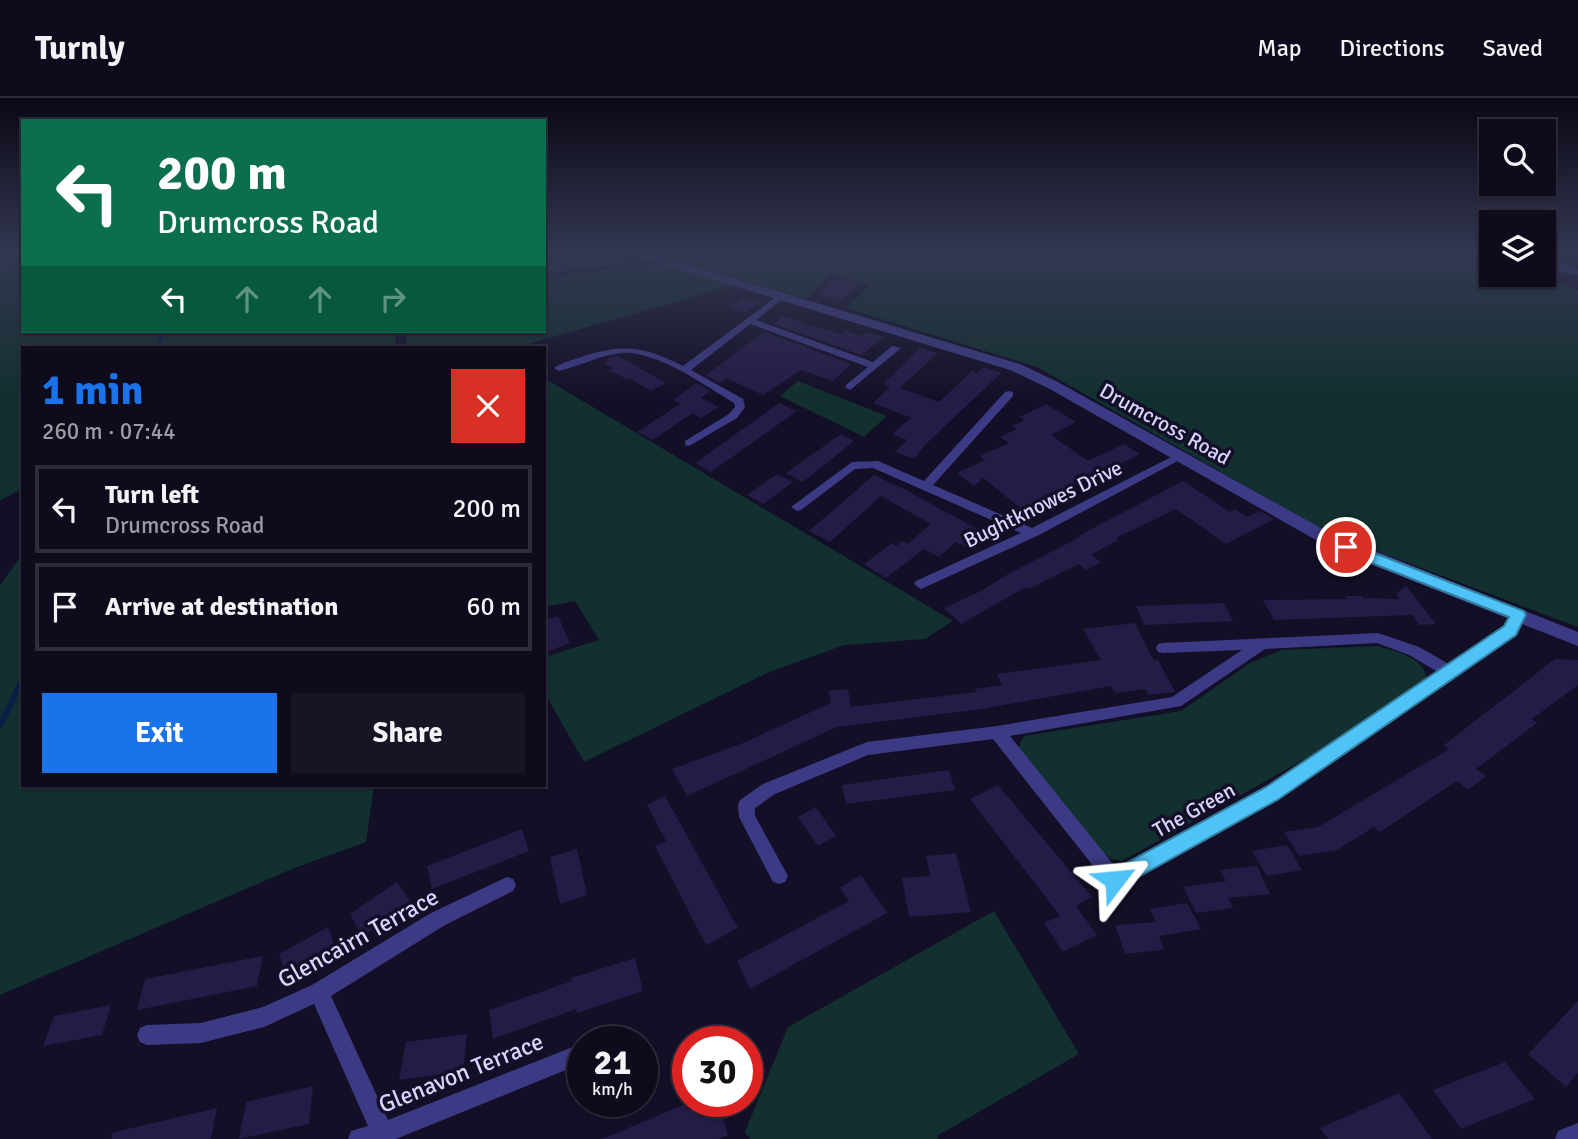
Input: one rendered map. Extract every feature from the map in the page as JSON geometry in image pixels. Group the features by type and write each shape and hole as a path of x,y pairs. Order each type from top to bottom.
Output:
{"street":[{"path":"684,370 774,302"},
{"name":"Drumcross Road","path":"795,302 1015,367 1053,385 1322,536 1371,558 1578,639"},
{"path":"750,321 872,365"},
{"path":"850,387 872,365 897,348"},
{"path":"559,369 622,350 635,350 684,370 738,401 740,407 733,416 689,443"},
{"path":"926,486 1009,394"},
{"name":"Bughtknowes Drive","path":"921,584 1032,533 1181,456"},
{"path":"797,507 852,466 874,464 1032,533"},
{"name":"The Green","path":"997,732 1115,880 1273,793 1510,630 1518,615"},
{"path":"1163,648 1378,638 1414,651 1450,672"},
{"path":"779,876 747,817 746,805 769,789 867,749 997,732 1176,702 1261,644"},
{"name":"Glencairn Terrace","path":"147,1035 201,1033 264,1017 319,992 438,919 507,885"},
{"path":"319,992 384,1136"},
{"name":"Glenavon Terrace","path":"359,1139 384,1136 567,1060"},
{"path":"1566,1139 1578,1134"}],"green space":[{"path":"0,302 21,302 21,333 394,333 397,346 21,346 21,490 0,500"},
{"path":"546,302 677,302 520,346 408,346 404,333 546,333"},
{"path":"853,302 1578,302 1578,627 1326,532 1037,367 846,308"},
{"path":"546,379 953,621 925,639 844,645 767,673 584,762 546,696 546,656 599,640 575,601 546,607"},
{"path":"798,381 887,416 864,437 780,396"},
{"path":"21,556 21,787 374,787 366,842 292,869 0,995 0,585"},
{"path":"1378,646 1417,662 1423,667 1426,682 1307,758 1122,861 1111,859 1100,850 1020,754 1019,746 1024,736 1181,711 1250,663 1282,650"},
{"path":"994,911 1079,1054 937,1136 938,1139 750,1139 745,1132 751,1117 763,1117 763,1088 788,1027"}],"building":[{"path":"736,302 760,302 744,313 728,307"},
{"path":"783,316 842,335 846,331 862,336 867,332 884,337 861,355 774,324"},
{"path":"764,332 851,364 833,381 801,370 763,395 726,378 720,383 706,375"},
{"path":"920,348 938,353 900,388 939,402 972,371 977,373 984,367 1001,373 925,445 914,459 895,452 907,440 892,434 911,418 873,403 890,387 883,384"},
{"path":"618,356 666,383 651,391 629,378 609,371 613,368 605,364 609,358"},
{"path":"696,383 710,391 701,398 719,407 701,418 693,413 653,440 637,432 680,404 673,400"},
{"path":"779,403 797,411 711,472 695,463"},
{"path":"1046,404 1076,422 1051,435 1088,461 1124,444 1140,454 1025,512 983,478 974,486 957,473 985,460 980,456 1009,443 1000,437 1017,429 1012,426 1024,420 1019,417"},
{"path":"841,434 854,441 803,482 786,473"},
{"path":"777,474 793,482 763,504 747,495"},
{"path":"874,475 981,531 964,546 956,542 939,557 924,549 886,578 864,564 892,543 896,546 902,541 908,544 931,524 881,496 830,542 809,531"},
{"path":"1183,481 1230,512 1235,509 1247,517 1260,511 1274,519 1226,544 1176,509 1116,538 1118,540 1091,555 1101,562 1086,570 1079,564 1029,589 1026,587 961,624 944,608 981,591"},
{"path":"1406,586 1436,624 1419,625 1412,615 1274,620 1263,600 1347,599 1345,596 1400,599 1396,594"},
{"path":"1224,603 1233,621 1144,625 1136,606"},
{"path":"558,616 570,643 546,652 546,619"},
{"path":"1135,623 1154,661 1158,660 1175,692 1149,695 1145,689 1115,693 1111,686 975,710 837,727 687,796 672,769 743,743 831,703 828,691 848,689 851,707 976,692 975,689 1002,685 997,674 1101,660 1083,629"},
{"path":"1555,659 1578,660 1578,685 1532,719 1537,723 1476,769 1486,776 1468,790 1457,781 1380,832 1374,827 1337,850 1299,856 1284,832 1318,827 1449,749 1444,745"},
{"path":"949,770 955,790 846,804 842,785"},
{"path":"998,785 1092,897 1076,906 1097,935 1063,952 1044,923 1060,916 970,799"},
{"path":"665,796 738,928 706,945 655,846 666,841 647,805"},
{"path":"816,807 836,836 818,846 798,817"},
{"path":"522,829 529,851 432,889 427,866"},
{"path":"1287,845 1302,870 1267,876 1252,851"},
{"path":"577,849 587,895 560,904 550,857"},
{"path":"956,853 971,912 909,917 902,878 930,876 926,856"},
{"path":"1257,866 1270,894 1228,898 1233,908 1196,913 1183,887 1226,881 1220,870"},
{"path":"861,875 887,913 750,989 737,961 849,901 840,887"},
{"path":"397,882 411,903 362,936 350,914"},
{"path":"1187,903 1201,929 1159,936 1164,950 1125,954 1115,925 1156,922 1150,909"},
{"path":"328,927 337,951 287,979 279,954"},
{"path":"263,956 257,986 137,1010 145,979"},
{"path":"635,958 643,991 577,1013 576,1009 493,1039 489,1010 572,981 571,978"},
{"path":"1578,1001 1578,1073 1566,1087 1528,1054"},
{"path":"111,1005 102,1035 43,1046 54,1016"},
{"path":"467,1034 463,1071 399,1080 406,1042"},
{"path":"1505,1062 1535,1099 1461,1129 1433,1090"},
{"path":"313,1086 309,1124 239,1139 246,1102"},
{"path":"1399,1093 1432,1139 1328,1139 1320,1128"},
{"path":"217,1108 211,1139 112,1139 111,1133"},
{"path":"672,1110 672,1117 723,1117 728,1135 719,1139 602,1139"}],"waterway":[{"path":"159,346 162,333"},
{"path":"0,726 21,682"}],"route":[{"path":"1115,880 1273,793 1510,630 1518,615 1346,547"}]}
